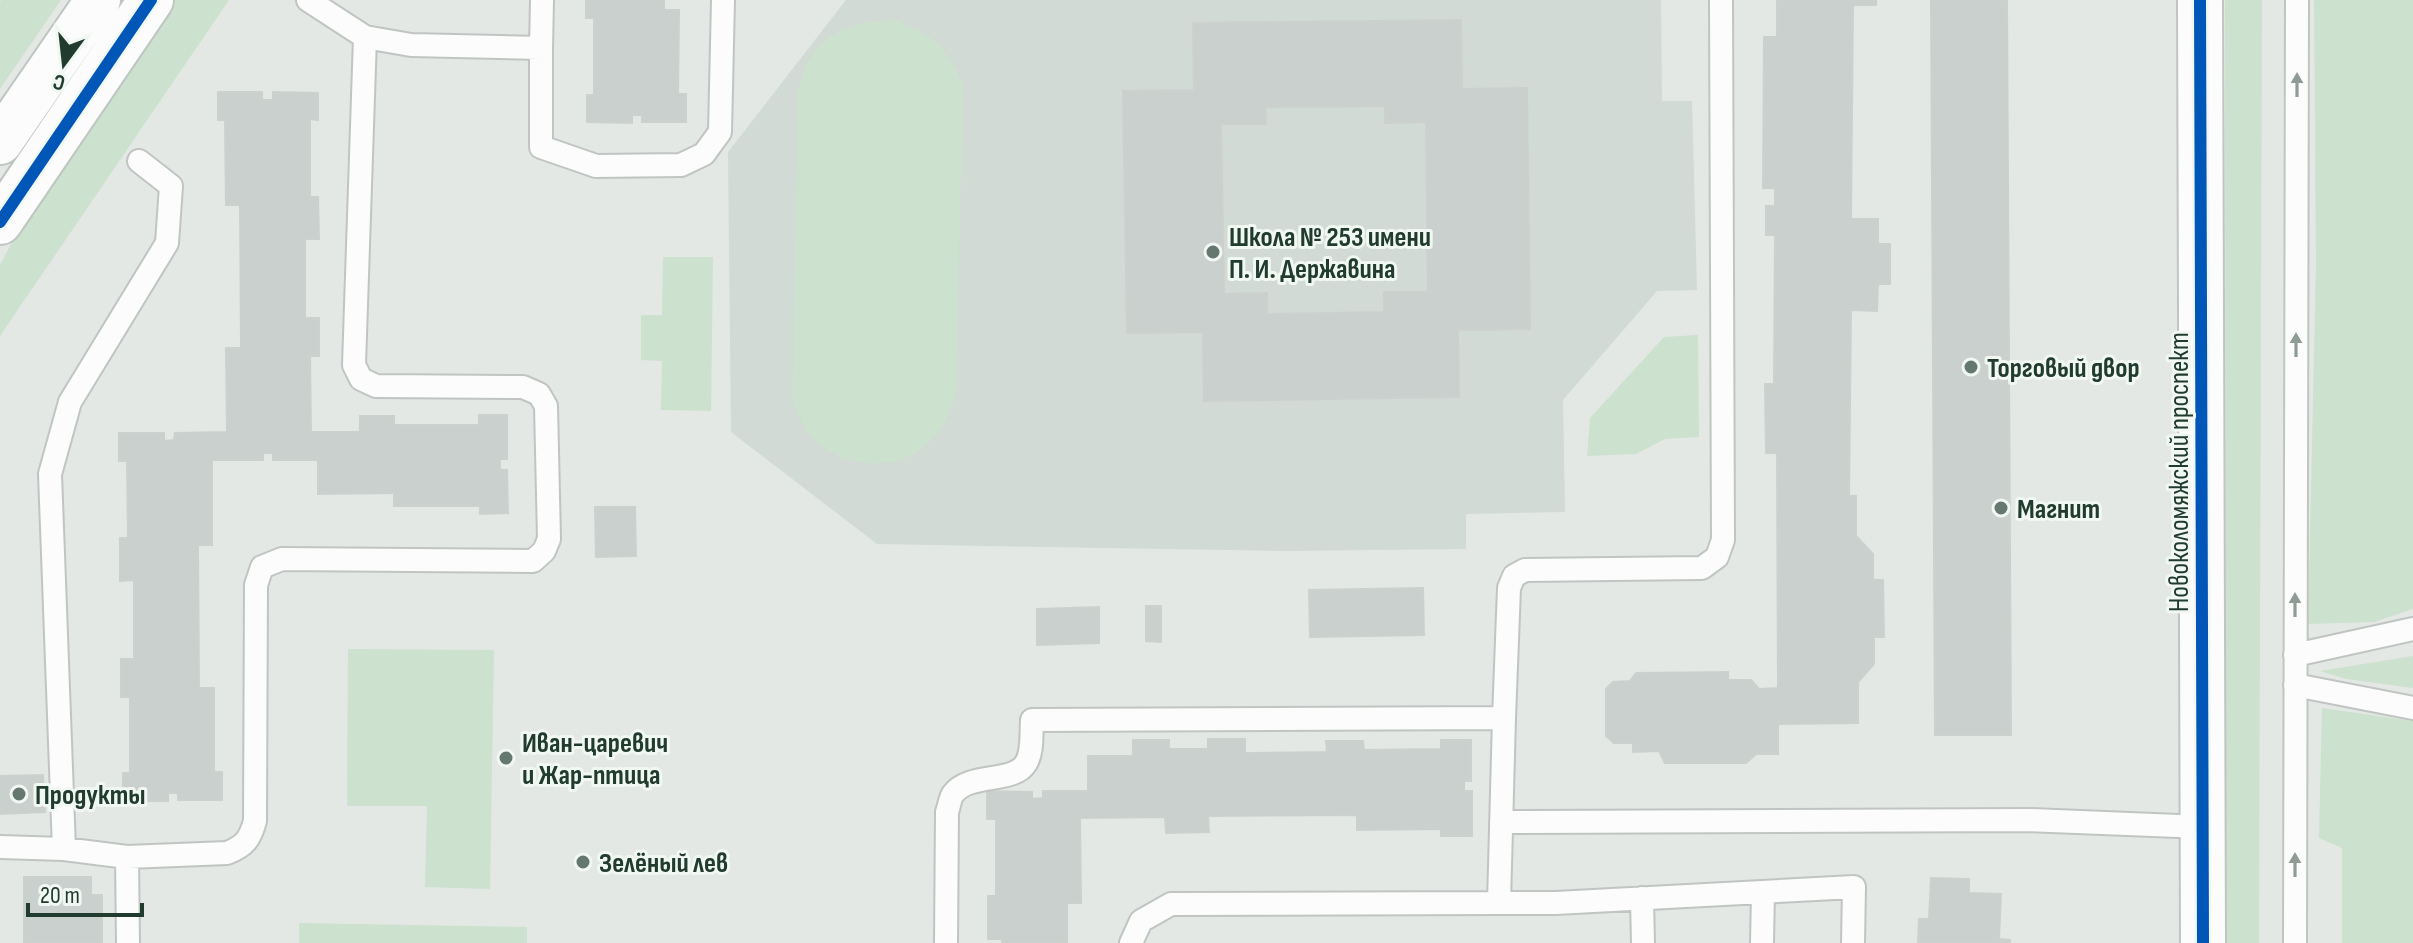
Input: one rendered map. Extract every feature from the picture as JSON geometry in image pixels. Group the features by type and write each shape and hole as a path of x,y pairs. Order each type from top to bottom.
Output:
{"street":[{"path":"0,142 98,0"},
{"path":"0,222 151,0"},
{"name":"Новоколомяжский проспект","path":"2200,0 2203,943"}],"lane":[{"path":"308,0 365,37 411,45 541,48"},
{"path":"542,0 541,147 596,166 681,165 704,154 720,132 723,0"},
{"path":"1499,903 1509,588 1514,576 1525,570 1702,568 1717,557 1723,540 1721,0"},
{"path":"2295,943 2297,0"},
{"path":"0,847 64,849 127,857 227,853 242,847 250,837 255,821 256,585 262,567 282,559 533,561 544,551 549,539 546,406 539,394 523,387 376,386 361,379 354,365 365,37"},
{"path":"64,849 50,474 70,402 167,243 171,186 139,161"},
{"path":"2295,655 2413,629"},
{"path":"2295,685 2413,708"},
{"path":"946,943 947,812 953,794 967,783 1024,767 1029,758 1032,720 1504,718"},
{"path":"1501,822 2014,820 2203,827"},
{"path":"127,857 128,943"},
{"path":"1131,943 1141,921 1171,904 1499,903 1854,887 1853,943"},
{"path":"1762,943 1763,892"},
{"path":"1642,898 1643,943"}],"shaded area":[{"name":"Школа № 253 имени П. И. Державина","path":"846,0 1661,0 1662,101 1692,101 1697,290 1657,291 1563,400 1565,512 1466,514 1466,549 1284,551 877,544 731,432 728,152"}],"green space":[{"path":"61,0 0,89 0,2"},
{"path":"175,0 229,0 0,336 0,265 21,225"},
{"path":"2225,0 2262,0 2259,943 2226,943"},
{"path":"2314,0 2413,0 2413,609 2374,622 2308,624 2316,264"},
{"path":"894,20 920,31 937,43 950,59 963,84 956,394 944,422 925,446 911,455 878,464 845,458 829,451 805,428 792,400 798,90 808,63 826,40 846,28"},
{"path":"663,257 713,257 711,411 661,410 662,361 641,360 641,315 662,315"},
{"path":"1698,335 1699,437 1665,439 1636,454 1587,456 1590,418 1664,337"},
{"path":"348,649 494,650 490,889 425,887 427,806 347,806"},
{"path":"2413,656 2413,688 2346,679 2320,671"},
{"path":"2322,708 2413,721 2413,943 2342,943 2342,848 2319,838"},
{"path":"299,923 527,927 527,943 299,943"}],"building":[{"path":"586,0 664,0 664,10 679,10 678,94 686,94 686,122 642,122 642,115 632,115 632,123 587,122 587,95 594,95 594,18 586,18"},
{"path":"1777,0 1876,0 1876,5 1853,5 1851,219 1878,219 1878,244 1890,244 1890,284 1878,284 1877,311 1851,310 1849,496 1856,496 1856,536 1873,554 1873,580 1883,580 1884,637 1874,637 1874,664 1858,682 1858,723 1778,724 1778,754 1756,754 1746,763 1665,763 1659,751 1633,752 1633,743 1614,743 1606,736 1606,689 1613,682 1630,681 1636,673 1728,672 1728,680 1751,680 1759,689 1778,688 1777,453 1766,453 1765,384 1774,384 1775,235 1766,235 1766,206 1775,206 1775,188 1763,188 1764,37 1777,37"},
{"name":"Торговый двор","path":"1931,0 2007,0 2011,735 1935,735"},
{"path":"1461,20 1462,89 1527,88 1530,329 1458,330 1459,397 1204,401 1203,332 1127,333 1123,91 1194,90 1193,23","holes":["1385,106 1385,123 1426,122 1428,292 1384,292 1384,312 1267,314 1267,293 1224,294 1221,124 1266,124 1265,107"]},
{"path":"218,92 262,92 262,100 273,100 273,92 318,93 318,120 310,119 310,197 318,197 319,239 305,239 305,318 319,318 319,356 310,356 311,432 360,432 360,416 394,416 394,425 479,425 479,415 507,415 507,459 500,459 500,470 507,470 508,513 480,514 480,506 394,506 394,493 318,494 318,460 273,460 273,453 263,453 263,460 212,460 212,545 198,545 199,688 214,688 214,772 222,772 222,800 178,800 178,793 168,793 168,801 123,801 123,773 130,773 130,697 121,697 121,659 134,659 134,580 120,581 120,538 128,538 127,461 119,461 119,433 164,433 164,441 174,440 175,433 227,432 226,348 241,348 240,205 226,205 225,120 218,120"},
{"path":"595,507 635,507 636,556 596,557"},
{"path":"1423,588 1424,635 1310,637 1309,590"},
{"path":"1146,606 1161,606 1161,642 1146,641"},
{"path":"1099,607 1099,643 1037,645 1037,609"},
{"path":"1208,739 1245,739 1245,753 1327,752 1326,741 1363,741 1364,750 1441,749 1441,740 1471,740 1471,781 1464,781 1464,791 1472,791 1472,836 1441,836 1441,829 1357,830 1357,815 1208,816 1209,832 1166,833 1165,817 1080,818 1081,903 1067,903 1067,943 1002,943 1002,939 988,939 988,896 996,896 996,819 987,819 987,791 1032,792 1032,799 1043,798 1043,791 1088,791 1088,756 1133,756 1133,740 1169,740 1169,749 1208,749"},
{"path":"43,775 45,812 0,814 0,776"},
{"path":"24,877 91,877 91,895 102,895 102,943 24,943"},
{"path":"1931,878 1969,879 1969,893 2001,894 1999,939 2010,940 2010,943 1918,943 1919,919 1929,919"}],"cycle path":[{"path":"0,222 151,0"},
{"path":"2200,0 2203,943"}],"place":[{"name":"Школа № 253 имени П. И. Державина","path":"1213,252"},
{"name":"Торговый двор","path":"1971,367"},
{"name":"Магнит","path":"2001,508"},
{"name":"Иван-царевич и Жар-птица","path":"506,758"},
{"name":"Продукты","path":"19,794"},
{"name":"Зелёный лев","path":"583,862"}]}
